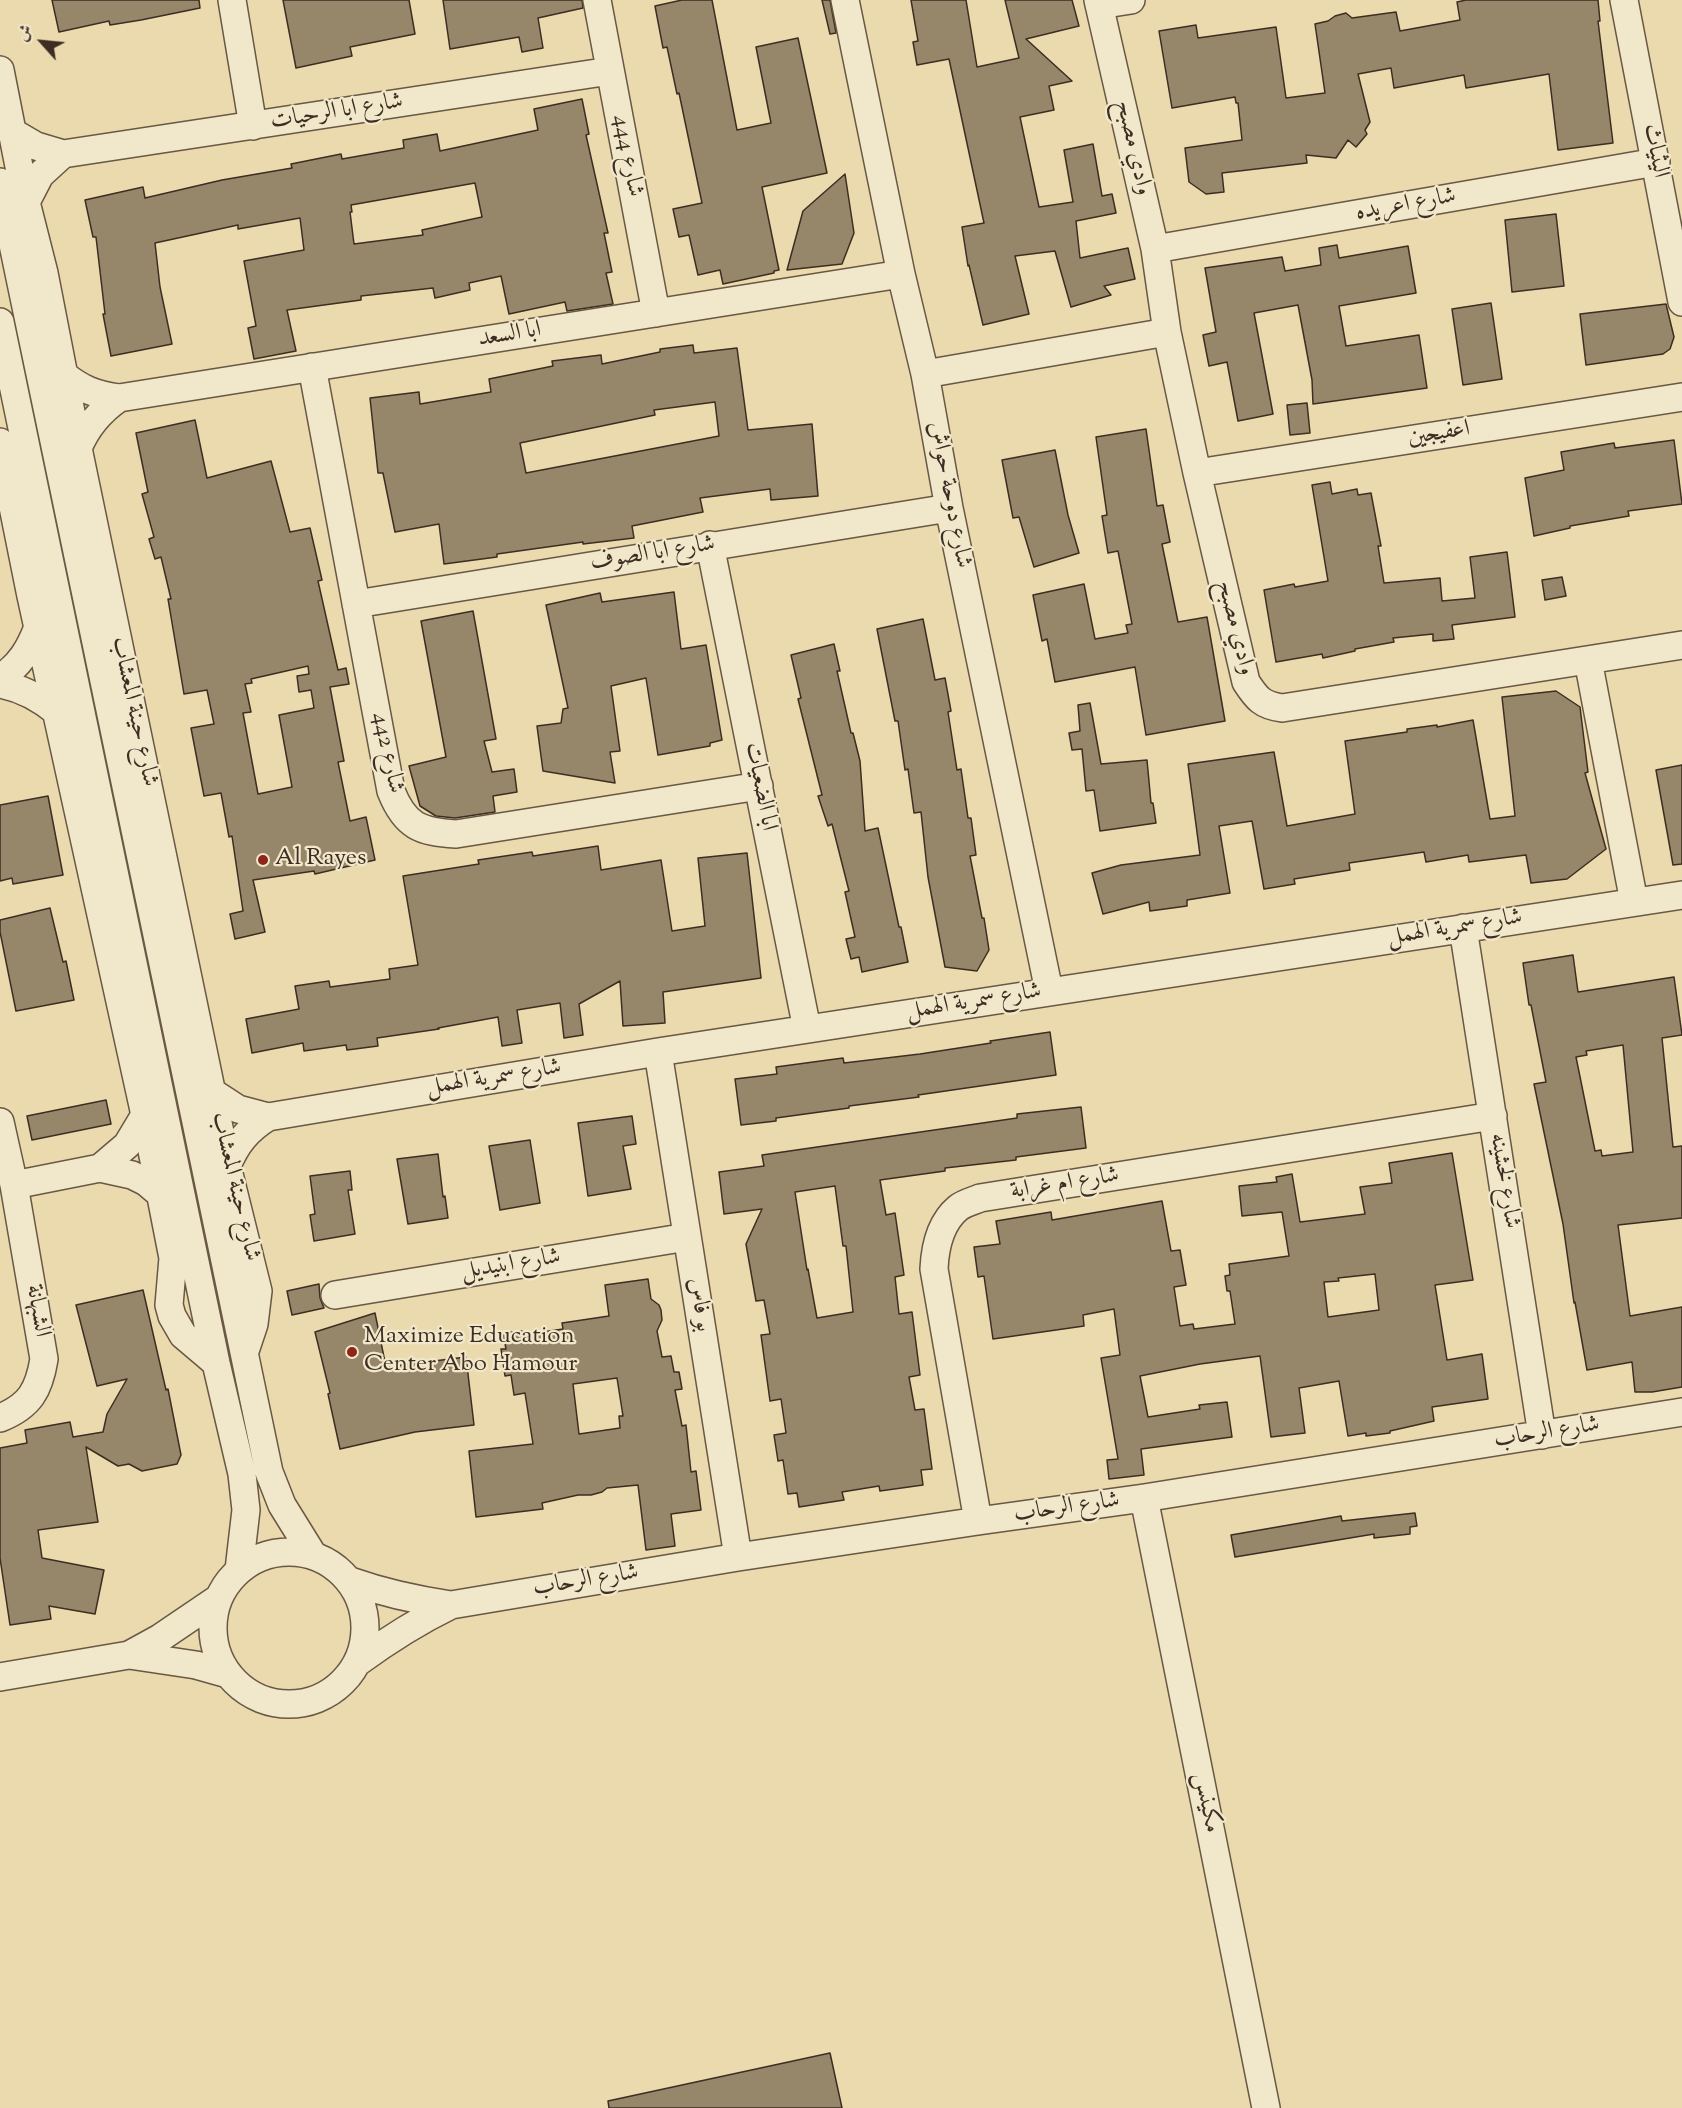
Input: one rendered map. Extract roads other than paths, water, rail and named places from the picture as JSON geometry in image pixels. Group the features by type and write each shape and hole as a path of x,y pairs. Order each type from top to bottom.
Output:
{"street":[{"path":"232,0 253,126"},
{"name":"شارع 444","path":"597,0 656,313"},
{"name":"شارع دوحة حواش","path":"845,0 901,274 925,374 949,508 1049,991"},
{"path":"1099,3 1131,0"},
{"name":"اليثياث","path":"1624,0 1682,302"},
{"name":"وادي مصبح","path":"1099,3 1155,249 1167,332 1197,473 1246,682 1256,697 1268,706 1282,708 1682,645"},
{"name":"شارع حينة المعشاب","path":"0,70 26,202 44,273 78,448 227,1166 258,1291 254,1324 244,1352"},
{"name":"شارع ابا الرحيات","path":"12,132 36,146 63,154 610,71"},
{"path":"26,202 40,175 63,154"},
{"name":"شارع اعريده","path":"1155,249 1656,162"},
{"name":"شارع حينة المعشاب","path":"0,182 269,1472 282,1505 313,1555"},
{"path":"18,272 56,331"},
{"name":"ابا السعد","path":"64,375 89,392 118,398 901,274"},
{"path":"0,322 216,1362 242,1474 246,1510 239,1570"},
{"path":"925,374 1167,332"},
{"name":"شارع 442","path":"312,367 391,791 399,810 414,825 433,832 456,834 759,786"},
{"name":"اعفيجين","path":"1197,473 1682,397"},
{"path":"78,448 84,433 94,419 118,398"},
{"path":"0,442 31,596 145,1115 173,1258 169,1305 172,1316 183,1335 216,1362"},
{"name":"شارع ابا الصوف","path":"356,604 949,508"},
{"name":"ابا الضعيات","path":"710,545 807,1029"},
{"path":"31,596 46,546"},
{"path":"0,678 9,673 22,660 32,644 38,627"},
{"path":"1588,660 1634,902"},
{"path":"0,684 28,692 44,700 57,712"},
{"name":"شارع سمرية الهمل","path":"227,1166 242,1137 268,1117 658,1052 1682,895"},
{"name":"شارع لخشينه","path":"1463,928 1542,1435"},
{"name":"بو فاس","path":"658,1052 738,1557"},
{"name":"شارع سمرية الهمل","path":"212,1092 238,1109 268,1117"},
{"path":"100,1168 127,1145 145,1115"},
{"name":"شارع ام غرابة","path":"978,1521 934,1269 935,1247 943,1226 959,1207 980,1198 1493,1116"},
{"name":"الشبهانة","path":"0,1122 14,1185 44,1359 41,1380 30,1398 16,1411 0,1418"},
{"path":"14,1185 100,1168 132,1175 146,1182 159,1193"},
{"name":"شارع ابنيديل","path":"334,1295 687,1237"},
{"name":"شارع الرحاب","path":"350,1581 383,1593 451,1605 738,1557 1144,1498 1682,1412"},
{"name":"مكينس","path":"1144,1498 1266,2108"},
{"path":"287,1552 313,1555 336,1567 350,1581 360,1600 365,1621 364,1642 358,1662 342,1683 321,1698 296,1704 270,1702 247,1692 228,1674 218,1657 214,1638 214,1618 219,1598 239,1570 262,1557 287,1552"},
{"path":"129,1655 219,1598"},
{"name":"شارع الرحاب","path":"358,1662 403,1631 451,1605"},
{"path":"0,1677 129,1655 196,1665 228,1674"}],"place":[{"name":"Al Rayes","path":"263,860"},
{"name":"Maximize Education Center Abo Hamour","path":"352,1352"}]}
